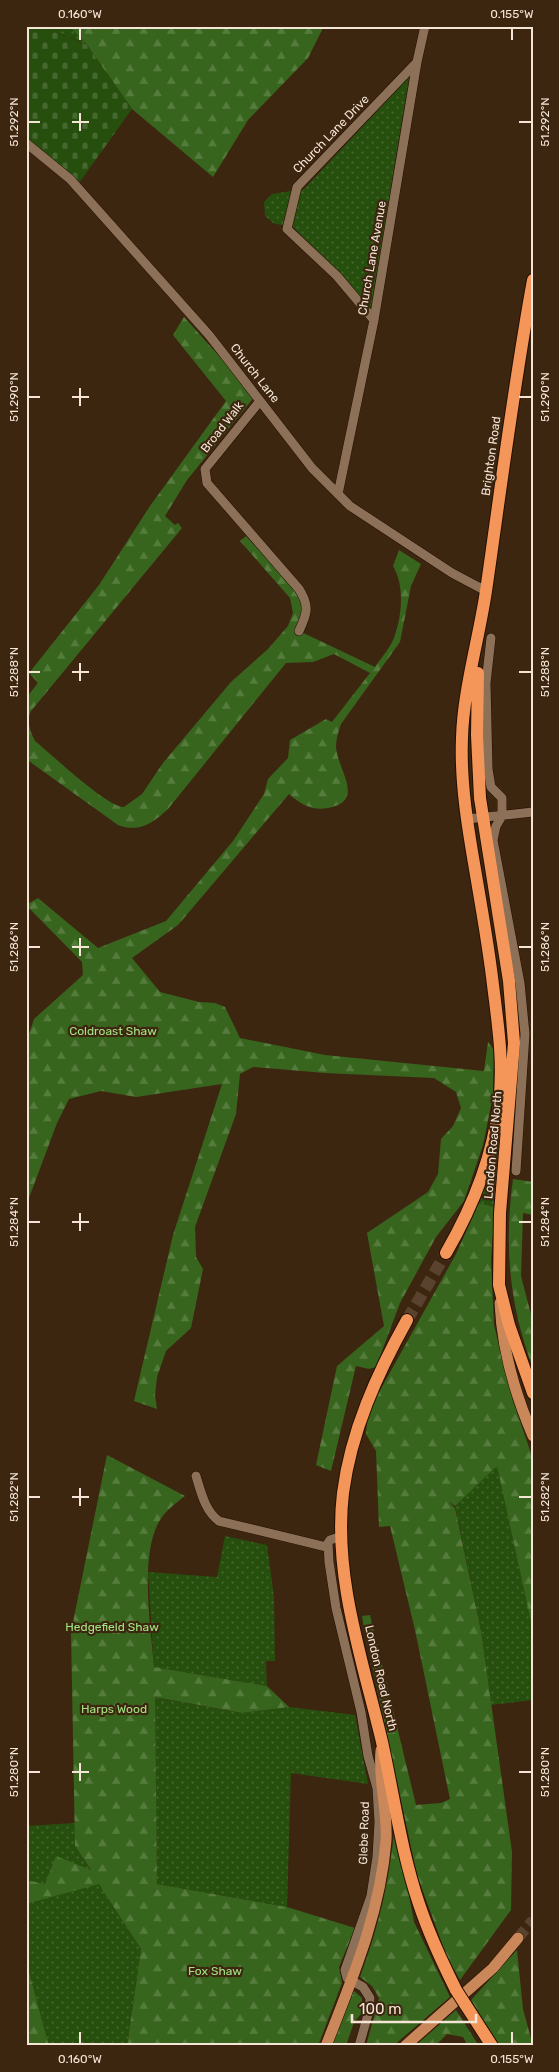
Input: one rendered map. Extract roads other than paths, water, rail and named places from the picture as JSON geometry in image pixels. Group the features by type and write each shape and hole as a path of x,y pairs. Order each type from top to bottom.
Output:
{"highway":[{"name":"Brighton Road","path":"482,818 486,590 516,372 533,280"},
{"name":"Brighton Road","path":"467,818 461,777 463,717 485,637"},
{"name":"London Road North","path":"446,1253 469,1206 485,1165 496,1126 501,1086 500,1045 489,948 467,818"},
{"name":"London Road North","path":"482,818 509,984 514,1043 500,1213 499,1285"},
{"path":"499,1285 509,1325 533,1393"},
{"name":"London Road North","path":"382,1742 350,1605 342,1536 343,1495 358,1428 376,1383 407,1320"},
{"path":"382,1742 418,1903 441,1960 456,1990 492,2046"}],"main road":[{"name":"London Road North","path":"499,1285 501,1322 507,1356 516,1390 533,1436"},
{"name":"London Road North","path":"326,2046 368,1935 382,1878 387,1821 380,1762 382,1742"},
{"path":"405,2046 493,1968 518,1938"}],"street":[{"name":"Church Lane Avenue","path":"338,494 374,320 417,62 426,26"},
{"name":"Church Lane Drive","path":"374,320 337,276 287,229 297,187 417,62"},
{"name":"Church Lane","path":"26,143 38,150 70,179 209,335 312,468 350,506 376,525 452,573 486,590"},
{"name":"Broad Walk","path":"260,400 205,469 207,483 299,589 307,602 308,613 299,631"},
{"name":"Brighton Road","path":"482,744 491,787 502,798 502,816"},
{"path":"467,818 533,812"},
{"path":"487,853 493,840 496,826 502,816"},
{"name":"London Road North","path":"493,840 520,983 525,1034 516,1171"},
{"path":"196,1476 204,1502 213,1517 219,1521 327,1547 330,1540 342,1536"},
{"name":"Glebe Road","path":"327,1547 336,1608 360,1706 368,1756 377,1788 379,1805 379,1839 374,1877 366,1914 345,1970 347,1978 351,1982"},
{"path":"351,1982 363,1987 370,1998 370,2012 359,2046"}],"tunnel":[{"path":"407,1320 446,1253"},
{"path":"518,1938 533,1920"}],"park label":[{"name":"Coldroast Shaw","path":"113,1031"},
{"name":"Hedgefield Shaw","path":"112,1627"},
{"name":"Harps Wood","path":"114,1709"},
{"name":"Fox Shaw","path":"215,1971"}]}
